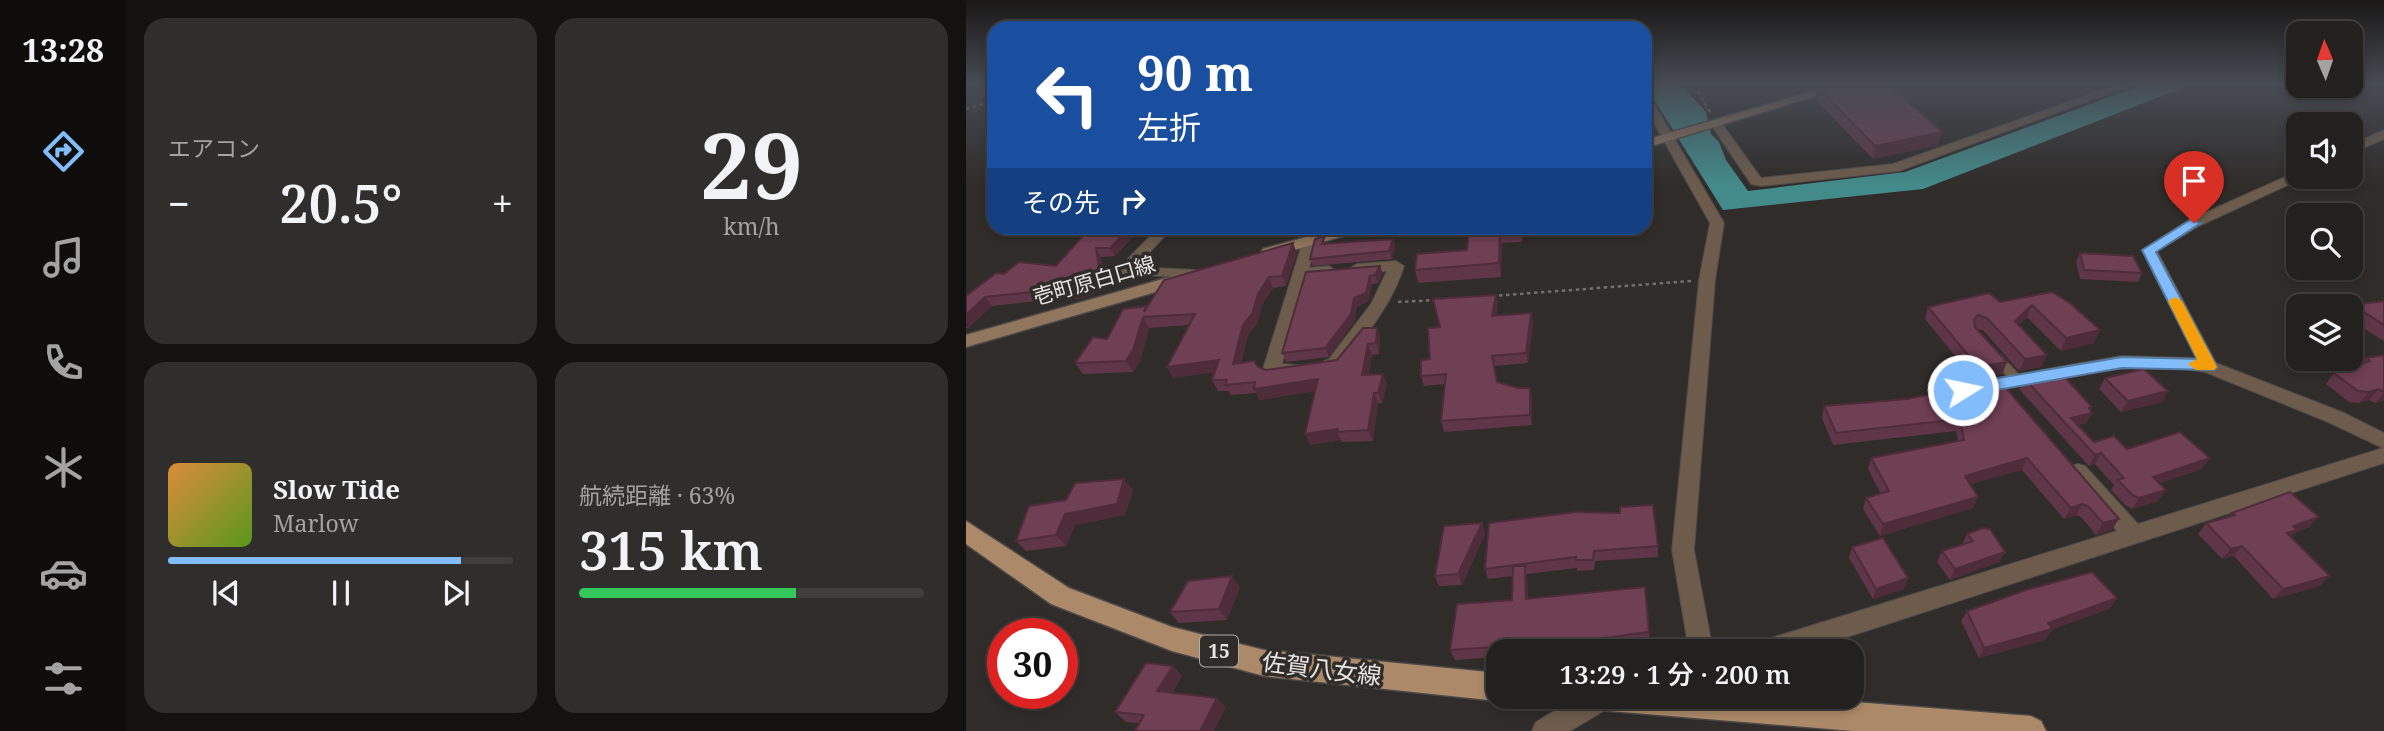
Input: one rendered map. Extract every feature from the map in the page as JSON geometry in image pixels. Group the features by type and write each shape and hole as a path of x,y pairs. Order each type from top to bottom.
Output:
{"main road":[{"path":"1652,142 1729,119"},
{"path":"1251,258 1331,235"},
{"name":"壱町原白口線","path":"966,341 1203,273"},
{"name":"佐賀八女線","path":"966,531 1060,596 1172,639 1264,663 1486,686"},
{"path":"1782,709 2031,731"}],"street":[{"path":"1659,119 1717,223 1707,280 1684,550 1700,639"},
{"path":"1712,124 1756,181 1761,182 1895,168 2031,119"},
{"path":"2363,144 2384,134"},
{"path":"2209,367 2149,250 2194,223 2286,181"},
{"path":"1159,235 1124,271 1203,273"},
{"path":"1300,274 1396,266 1393,281 1335,364 1271,372 1300,274 1310,241"},
{"path":"1963,390 2122,362 2184,362 2209,367 2335,417 2384,441"},
{"path":"2009,382 2019,404"},
{"path":"2063,454 2134,535"},
{"path":"1806,639 2384,455"},
{"path":"1545,731 1583,709"}],"lane":[{"path":"1992,353 2009,382"}],"path":[{"path":"1710,119 1712,124"},
{"path":"1488,296 1707,280"},
{"path":"1378,304 1447,299"}],"water":[{"path":"1666,119 1708,119 1711,134 1719,142 1726,160 1748,191 1905,172 2049,119 2102,119 1923,189 1723,210"}],"building":[{"path":"1849,119 1927,119 1942,132 1875,146"},
{"path":"1084,235 1122,235 1110,248 1096,248 1101,280 1070,291 1068,288 985,297 966,315 966,296 996,273 1004,274 1019,262 1056,266"},
{"path":"1468,235 1500,235 1499,263 1415,270 1417,254 1467,250"},
{"path":"1325,236 1322,244 1393,239 1389,251 1310,259 1315,239"},
{"path":"1293,243 1282,276 1269,277 1258,294 1252,314 1243,325 1233,364 1254,361 1258,367 1266,370 1337,360 1363,328 1377,328 1376,343 1368,344 1362,375 1383,374 1378,393 1374,393 1368,430 1338,432 1338,429 1305,434 1318,379 1254,389 1255,382 1225,385 1227,380 1212,380 1219,360 1167,367 1195,314 1143,317 1133,350 1126,361 1075,363 1093,337 1107,339 1123,309 1146,306 1144,312 1164,280"},
{"path":"2080,253 2133,256 2142,273 2084,270"},
{"path":"1380,266 1375,275 1370,276 1366,293 1354,298 1351,314 1325,348 1282,353 1306,272"},
{"path":"2052,292 2070,303 2100,330 2066,338 2032,305 2015,321 2047,355 2025,359 1987,318 1978,315 1974,320 1975,327 2007,362 1978,367 1928,307 1989,293 2000,302"},
{"path":"1496,295 1492,316 1531,313 1526,353 1492,356 1497,382 1518,388 1530,388 1530,415 1441,421 1446,374 1421,376 1421,360 1430,359 1428,328 1440,327 1433,299"},
{"path":"2384,301 2384,325 2363,311 2363,304"},
{"path":"2384,355 2384,392 2379,389 2358,391 2334,373 2363,371 2363,363 2370,361 2366,358"},
{"path":"2144,369 2168,391 2128,401 2105,378"},
{"path":"2060,372 2092,407 2089,408 2092,413 2071,418 2094,442 2114,436 2127,449 2180,432 2210,458 2153,477 2166,490 2139,498 2132,495 2118,480 2124,478 2101,453 2095,455 2024,378"},
{"path":"2000,381 2119,519 2103,523 2088,506 2082,504 2071,508 2027,458 1965,476 1978,497 1883,524 1866,498 1889,491 1871,458 1964,440 1960,419 1836,433 1824,406 1907,399 1940,392 1943,395"},
{"path":"1124,479 1117,504 1065,514 1056,535 1016,541 1029,506 1066,500 1075,483"},
{"path":"2290,492 2319,517 2293,526 2297,530 2287,533 2330,576 2283,589 2242,546 2231,549 2206,523 2235,515 2232,513"},
{"path":"1653,505 1658,546 1594,551 1593,560 1576,560 1576,557 1485,569 1489,523 1576,512 1620,513 1620,507"},
{"path":"1482,523 1458,574 1435,576 1444,526"},
{"path":"1983,528 1990,529 2005,552 1955,569 1942,551 1973,541 1967,534"},
{"path":"1883,538 1908,578 1876,589 1852,547"},
{"path":"1513,566 1525,566 1526,599 1645,587 1649,632 1597,639 1486,639 1486,648 1450,650 1457,604 1512,600"},
{"path":"2092,572 2117,598 2048,623 2052,629 1984,648 1967,611 2026,590"},
{"path":"1232,576 1219,609 1170,612 1188,581"},
{"path":"1146,663 1173,666 1157,691 1217,698 1200,731 1135,731 1144,715 1115,712"}],"slow traffic":[{"path":"2175,301 2209,367 2196,364"}],"route":[{"path":"1963,390 2122,362 2184,362 2209,367 2149,250 2194,223"}]}
